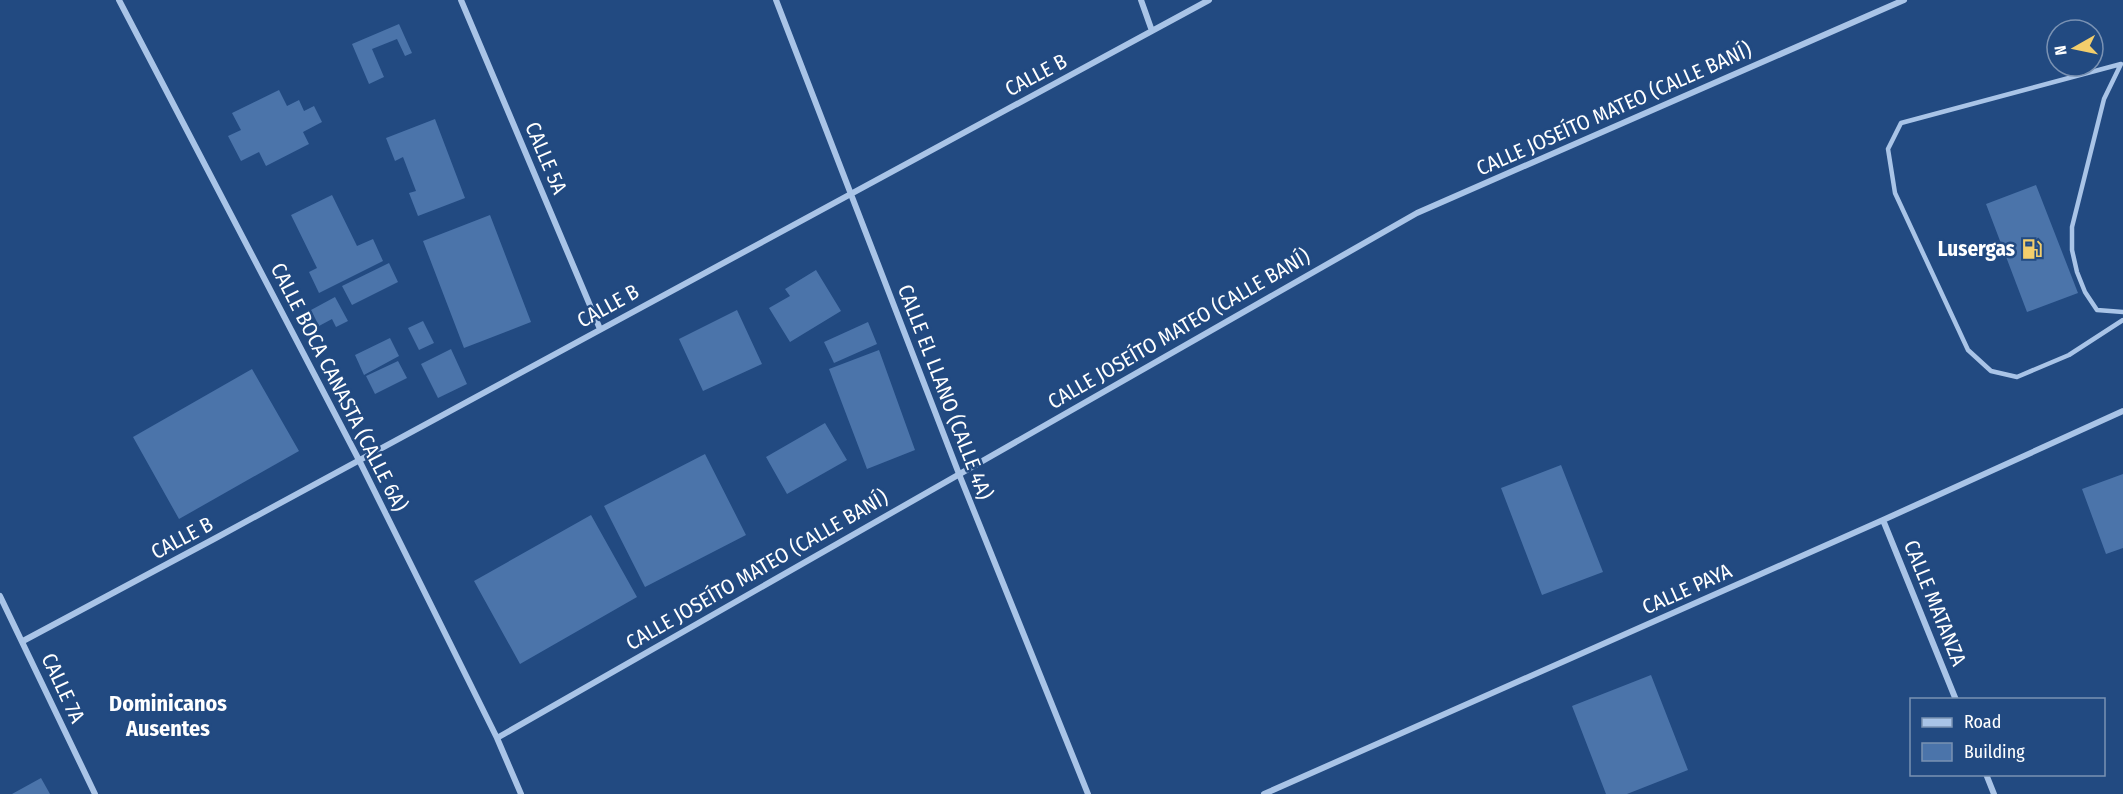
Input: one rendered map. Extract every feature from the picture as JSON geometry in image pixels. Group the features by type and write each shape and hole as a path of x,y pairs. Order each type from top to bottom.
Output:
{"street":[{"name":"CALLE BOCA CANASTA (CALLE 6A)","path":"119,0 360,462 497,738 521,794"},
{"name":"CALLE 5A","path":"461,0 600,329"},
{"name":"CALLE EL LLANO (CALLE 4A)","path":"776,0 959,474 1088,794"},
{"path":"1141,0 1152,31"},
{"name":"CALLE B","path":"23,641 360,462 600,329 1209,0"},
{"name":"CALLE JOSEÍTO MATEO (CALLE BANÍ)","path":"497,738 1417,213 1904,0"},
{"name":"CALLE PAYA","path":"1264,794 1883,520 2123,411"},
{"name":"CALLE MATANZA","path":"1883,520 1956,698"},
{"name":"CALLE 7A","path":"0,596 95,794"},
{"path":"1987,776 1994,794"}],"lane":[{"path":"2122,64 2104,99 2095,132 2072,227 2072,250 2085,292 2097,310 2123,312"},
{"path":"2122,64 1901,123 1888,149 1895,193 1921,252 1968,350 1991,371 2017,376 2069,355 2123,320"}],"building":[{"path":"399,24 412,53 405,56 397,39 372,49 384,77 369,84 352,44"},
{"path":"279,90 287,106 299,100 304,111 314,106 322,122 303,132 309,144 266,166 259,152 241,161 228,136 241,130 232,113"},
{"path":"435,119 465,198 418,216 409,193 416,191 403,157 395,161 386,138"},
{"name":"Lusergas","path":"2036,185 2078,293 2027,312 1986,204"},
{"path":"332,195 357,246 373,239 383,261 319,293 309,272 317,268 291,215"},
{"path":"490,215 531,322 464,348 423,241"},
{"path":"389,263 398,282 352,305 342,286"},
{"path":"816,270 841,311 790,342 769,308 790,296 785,289"},
{"path":"335,297 348,321 336,327 332,319 319,326 311,310"},
{"path":"737,310 762,364 703,391 679,339"},
{"path":"423,321 434,343 419,350 408,328"},
{"path":"868,322 877,344 834,363 824,342"},
{"path":"390,338 399,356 364,375 355,355"},
{"path":"451,349 467,384 438,398 421,364"},
{"path":"879,350 915,450 867,469 829,369"},
{"path":"398,361 407,378 375,394 366,376"},
{"path":"252,369 299,451 179,519 133,437"},
{"path":"825,423 847,460 787,494 766,457"},
{"path":"705,454 746,535 645,587 604,506"},
{"path":"1561,465 1603,572 1542,595 1501,488"},
{"path":"2123,474 2123,548 2106,554 2082,489"},
{"path":"591,515 637,597 520,664 474,581"},
{"path":"1651,675 1688,770 1627,794 1606,794 1572,706"},
{"path":"41,778 50,794 12,794"}],"place":[{"name":"Lusergas","path":"2032,249"}],"district":[{"name":"Dominicanos Ausentes","path":"168,716"}]}
